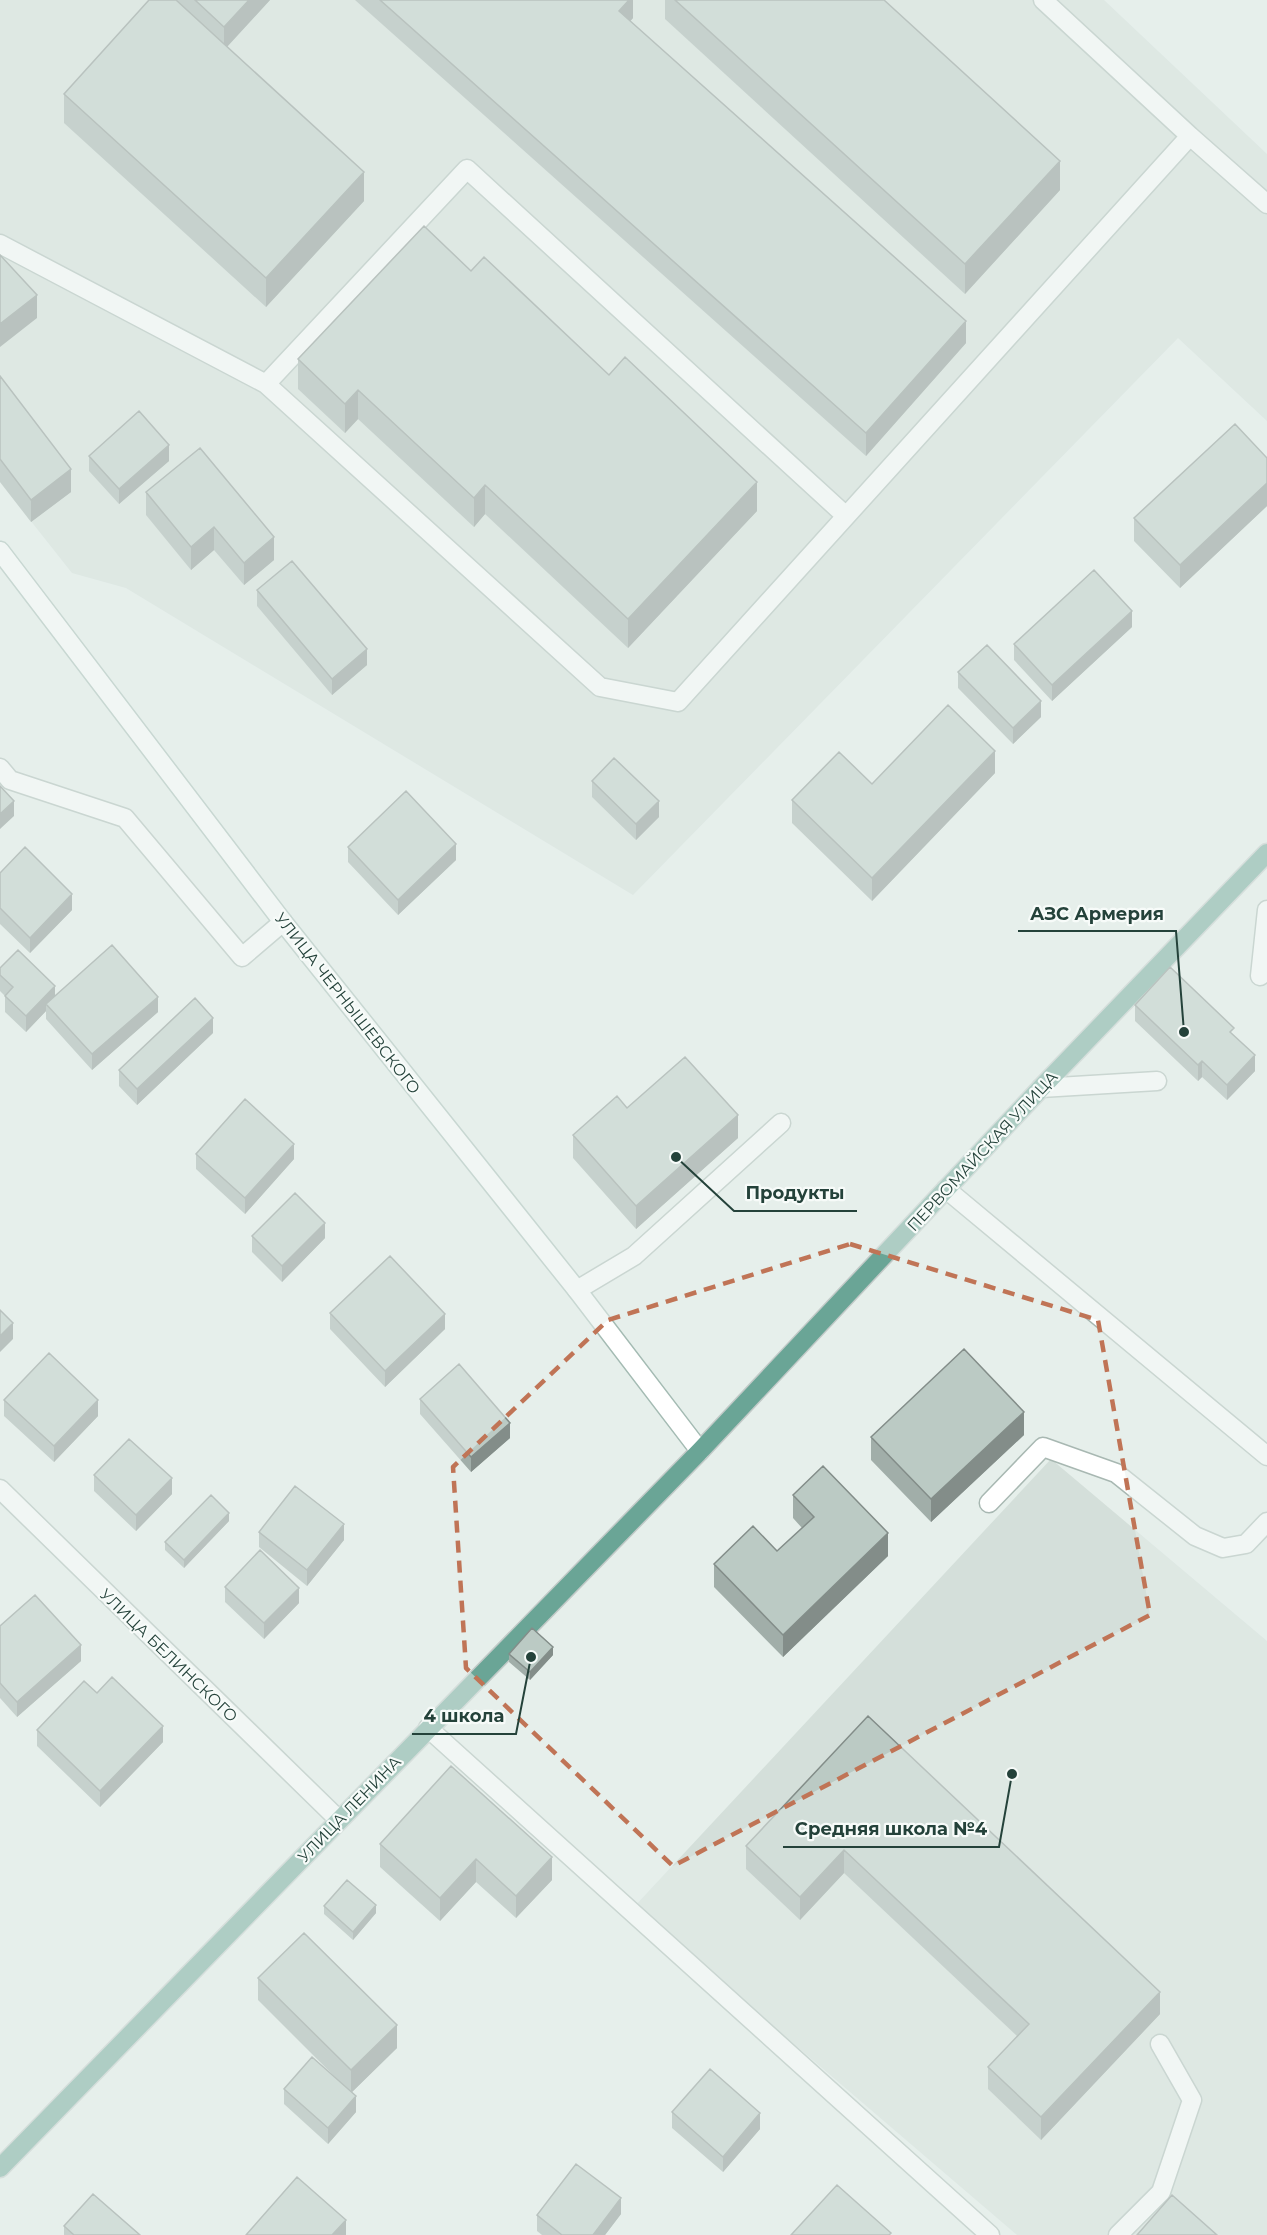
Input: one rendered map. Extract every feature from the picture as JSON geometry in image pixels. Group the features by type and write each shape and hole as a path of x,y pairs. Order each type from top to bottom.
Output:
{"main road":[{"name":"ПЕРВОМАЙСКАЯ УЛИЦА","path":"700,1451 1041,1088 1267,853"},
{"name":"УЛИЦА ЛЕНИНА","path":"0,2168 700,1451"}],"street":[{"path":"1043,0 1267,204"},
{"path":"0,244 266,384 600,687 678,702 1190,136"},
{"path":"266,384 467,169 846,516"},
{"name":"УЛИЦА ЧЕРНЫШЕВСКОГО","path":"0,551 283,922 577,1290 700,1451"},
{"path":"0,768 10,780 125,818 242,957 283,922"},
{"path":"1260,976 1267,910"},
{"path":"1041,1088 1157,1081"},
{"path":"577,1290 634,1256 781,1123"},
{"path":"946,1189 1267,1456"},
{"path":"989,1503 1043,1448 1116,1473 1195,1536 1223,1548 1246,1544 1267,1522"},
{"name":"УЛИЦА БЕЛИНСКОГО","path":"0,1489 339,1820"},
{"path":"428,1728 990,2235"},
{"path":"1118,2235 1161,2192 1192,2100 1160,2044"}],"highlighted area":[{"path":"850,1244 1098,1320 1150,1615 673,1866 466,1668 453,1467 608,1320"}],"shaded area":[{"path":"0,0 1104,0 1267,154 1267,421 1178,338 633,895 126,588 72,573 0,482"},
{"path":"1051,1459 1267,1641 1267,2235 1017,2235 634,1907"}],"building":[{"path":"149,0 176,0 364,172 266,278 64,94"},
{"path":"195,0 249,0 224,27"},
{"path":"380,0 629,0 619,11 966,321 866,433"},
{"path":"675,0 884,0 1060,161 965,264"},
{"path":"424,226 471,271 484,257 609,375 625,357 757,482 628,619 485,485 474,498 358,390 345,404 298,359"},
{"path":"0,255 37,295 0,324"},
{"path":"0,376 71,469 31,500 0,459"},
{"path":"139,411 169,445 119,489 89,456"},
{"path":"1235,424 1267,458 1267,483 1180,565 1134,518"},
{"path":"200,448 274,537 244,563 214,527 191,547 146,492"},
{"path":"292,561 367,649 332,679 257,590"},
{"path":"1094,570 1132,611 1052,685 1014,644"},
{"path":"987,645 1041,701 1013,728 958,672"},
{"path":"948,705 995,751 872,878 792,800 839,752 872,784"},
{"path":"614,758 659,801 636,824 592,781"},
{"path":"0,786 14,801 0,814"},
{"path":"406,791 456,844 398,900 348,847"},
{"path":"25,847 72,894 30,938 0,908 0,873"},
{"path":"112,945 158,997 92,1054 46,1004"},
{"path":"18,950 55,986 26,1016 5,996 13,987 0,975 0,968"},
{"path":"1170,967 1234,1028 1230,1032 1255,1055 1227,1085 1202,1061 1198,1065 1135,1005"},
{"path":"195,998 213,1018 137,1089 119,1070"},
{"path":"685,1057 738,1115 636,1206 573,1135 617,1096 627,1108"},
{"path":"245,1099 294,1144 245,1198 196,1154"},
{"path":"295,1193 325,1223 282,1266 252,1236"},
{"path":"390,1256 445,1314 385,1371 330,1313"},
{"path":"0,1310 13,1323 0,1336"},
{"path":"964,1349 1024,1412 931,1499 871,1437"},
{"path":"49,1353 98,1400 54,1446 4,1400"},
{"path":"459,1364 510,1423 471,1457 420,1399"},
{"path":"129,1439 172,1478 136,1515 94,1475"},
{"path":"823,1466 888,1533 783,1635 714,1564 753,1526 777,1551 814,1517 793,1495"},
{"path":"295,1486 344,1524 307,1570 259,1532"},
{"path":"211,1495 229,1513 184,1560 165,1542"},
{"path":"260,1550 299,1588 264,1623 225,1587"},
{"path":"35,1595 81,1645 17,1702 0,1683 0,1626"},
{"path":"532,1628 553,1647 530,1672 509,1654"},
{"path":"112,1677 163,1726 100,1791 37,1730 84,1681 97,1693"},
{"path":"868,1716 1160,1992 1041,2117 988,2067 1029,2024 844,1850 800,1897 746,1846"},
{"path":"451,1766 552,1857 516,1896 476,1859 440,1898 380,1844"},
{"path":"347,1880 376,1905 353,1932 324,1906"},
{"path":"304,1933 397,2025 351,2070 258,1978"},
{"path":"312,2057 356,2096 328,2128 284,2089"},
{"path":"710,2069 760,2113 723,2157 672,2112"},
{"path":"576,2164 621,2198 593,2235 562,2235 537,2215"},
{"path":"297,2177 346,2220 332,2235 246,2235"},
{"path":"837,2185 891,2233 889,2235 791,2235"},
{"path":"93,2194 140,2235 74,2235 64,2226"},
{"path":"1172,2195 1217,2235 1137,2235"}],"place":[{"name":"АЗС Армерия","path":"1184,1032"},
{"name":"Продукты","path":"676,1157"},
{"name":"4 школа","path":"531,1657"},
{"name":"Средняя школа №4","path":"1012,1774"}]}
